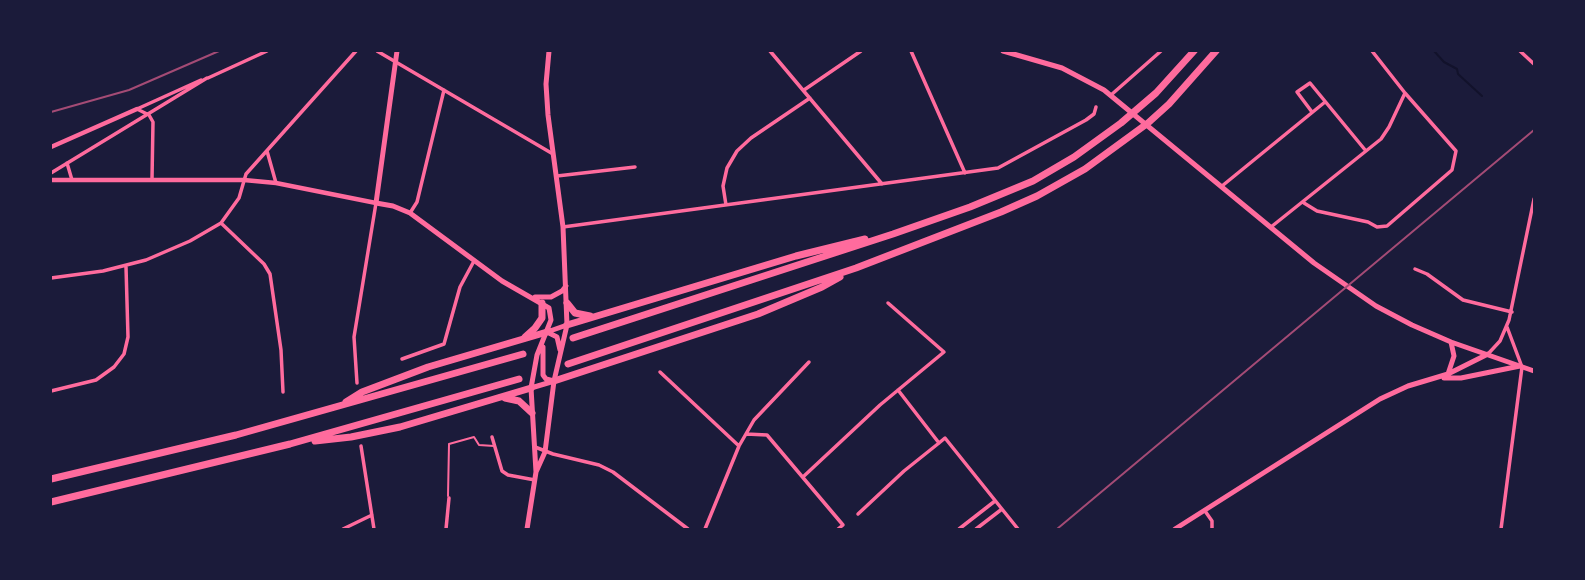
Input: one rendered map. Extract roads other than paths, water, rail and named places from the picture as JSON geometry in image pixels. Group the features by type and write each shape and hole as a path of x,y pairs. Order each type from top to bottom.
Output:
{"highway":[{"path":"573,338 893,234 1012,190 1054,169 1099,140 1140,108 1194,51"},
{"path":"568,364 856,268 1001,212 1062,183 1109,153 1148,123 1216,51"},
{"path":"567,325 796,256 893,234"},
{"path":"554,381 758,314 822,287 856,268"},
{"path":"521,340 540,321 544,312 542,303"},
{"path":"567,303 571,311 579,316 604,314"},
{"path":"336,408 362,392 428,367 547,332"},
{"path":"51,479 336,408 523,354"},
{"path":"51,502 290,444 519,379"},
{"path":"290,444 351,437 400,427 531,388"},
{"path":"498,399 516,400 532,413"}],"main road":[{"path":"397,51 376,203 393,206 410,214 474,261 549,307 552,315 537,355 531,388 535,476 527,529"},
{"path":"535,476 545,452 554,381 567,325 563,227 547,102 549,51"},
{"path":"1003,51 1062,68 1090,81 1114,97 1271,228 1358,295 1394,316 1451,342 1534,371"},
{"path":"528,296 551,297 562,291 567,284"},
{"path":"547,332 567,325"},
{"path":"547,332 557,337 560,351"},
{"path":"1448,374 1454,356 1451,342"},
{"path":"543,344 542,375 554,381"},
{"path":"1175,529 1380,399 1408,386 1448,374 1488,354"},
{"path":"1436,379 1521,367"},
{"path":"531,388 554,381"}],"street":[{"path":"51,147 267,51"},
{"path":"51,278 126,267 170,251 221,223 239,198 246,174 356,51"},
{"path":"377,51 553,154"},
{"path":"770,51 882,184"},
{"path":"804,90 861,51"},
{"path":"911,51 965,173"},
{"path":"1114,97 1161,51"},
{"path":"1304,203 1317,211 1368,222 1377,227 1387,226 1452,170 1456,151 1372,51"},
{"path":"1520,51 1534,64"},
{"path":"51,173 207,78"},
{"path":"1312,112 1297,93 1310,83 1366,151"},
{"path":"410,214 417,202 444,90"},
{"path":"1271,228 1381,139 1405,93"},
{"path":"726,205 723,186 726,168 737,152 751,138 810,98"},
{"path":"1222,186 1325,102"},
{"path":"563,227 998,169 1086,120 1094,114 1096,107"},
{"path":"136,109 149,115 154,128 152,179"},
{"path":"267,151 276,183"},
{"path":"67,163 72,180"},
{"path":"556,177 635,167"},
{"path":"51,180 244,180 276,183 376,203 354,337 357,383"},
{"path":"1488,354 1500,341 1512,312 1534,199"},
{"path":"221,223 264,264 270,274 281,350 283,392"},
{"path":"402,359 444,344 460,287 474,261"},
{"path":"51,391 96,380 114,367 124,354 128,337 126,267"},
{"path":"1415,269 1427,274 1462,300 1512,312"},
{"path":"804,476 944,352 888,303"},
{"path":"1501,529 1521,367 1507,327"},
{"path":"705,529 740,446 754,420 808,362"},
{"path":"660,372 740,446"},
{"path":"898,390 939,443"},
{"path":"746,434 767,435 843,525 838,529"},
{"path":"492,437 504,473 535,476"},
{"path":"858,514 904,471 945,438 1018,529"},
{"path":"362,446 374,529"},
{"path":"535,447 545,452 599,465 613,472 688,529"},
{"path":"446,529 449,498"},
{"path":"959,529 995,500"},
{"path":"976,529 1002,509"},
{"path":"1205,511 1212,521 1212,529"},
{"path":"343,529 372,515"}],"lane":[{"path":"449,498 446,493 449,444 474,437 479,445 495,446"}],"waterway":[{"path":"1434,51 1444,62 1457,69 1458,74 1482,96"}],"railway":[{"path":"51,112 129,90 219,51"},
{"path":"1057,529 1534,130"}]}
